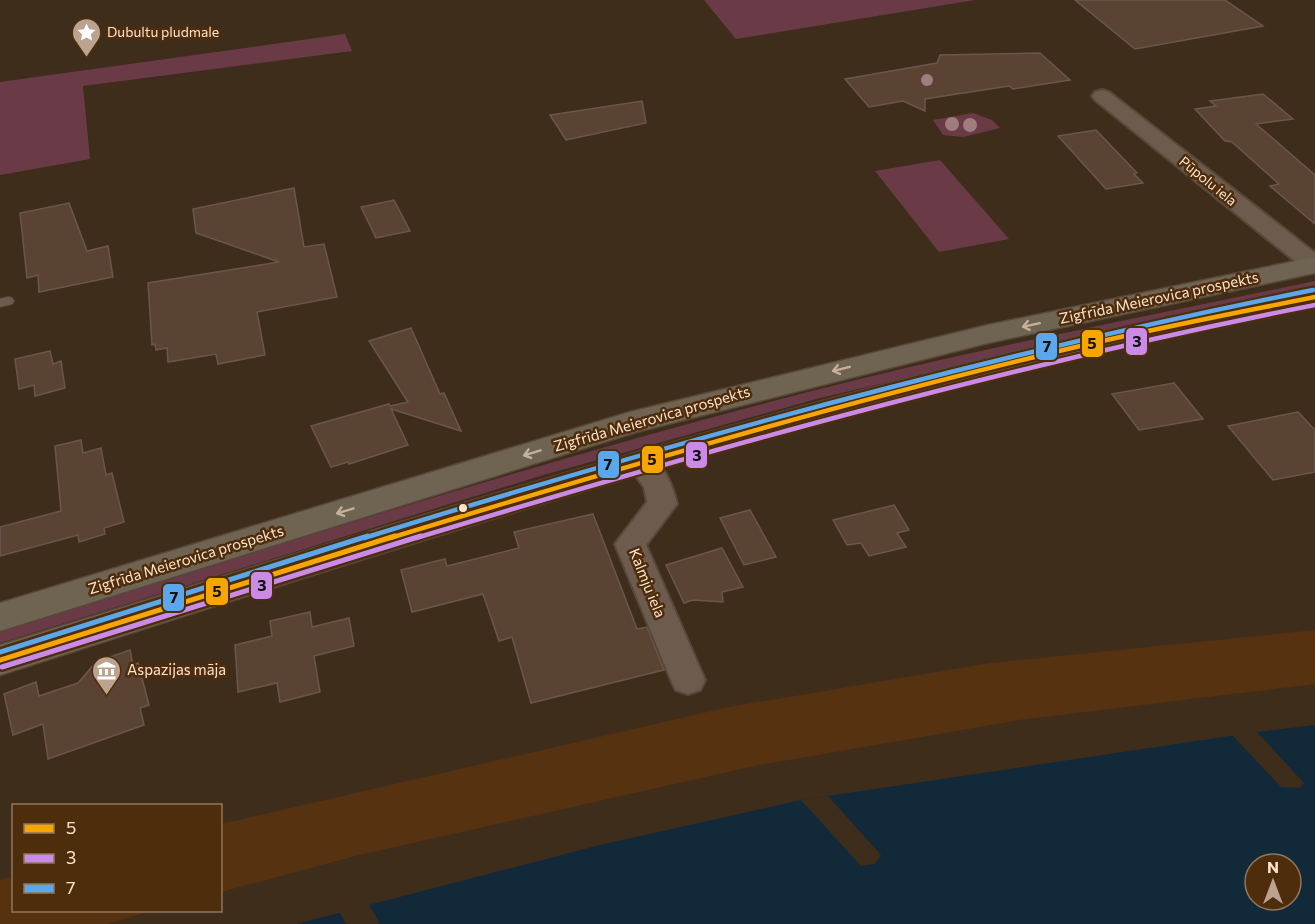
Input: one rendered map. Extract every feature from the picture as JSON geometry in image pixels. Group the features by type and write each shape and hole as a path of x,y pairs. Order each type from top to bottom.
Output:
{"main road":[{"name":"Zigfrīda Meierovica prospekts","path":"0,617 642,420 988,334 1315,265"},
{"path":"0,660 464,513 640,462 1016,361 1315,297"}],"street":[{"name":"Pūpolu iela","path":"1102,96 1315,265"},
{"name":"Kalmju iela","path":"640,462 658,485 662,504 630,544 688,681"}],"shaded area":[{"path":"704,0 975,0 736,39"},
{"path":"345,34 352,51 83,86 90,159 0,175 0,82"},
{"path":"973,113 992,120 1000,128 963,137 943,135 933,120"},
{"path":"940,160 1009,239 939,252 875,171"},
{"path":"1315,281 1315,289 1043,346 820,398 540,476 0,643 0,632 428,499 643,436 917,365"},
{"path":"1315,630 1315,684 1019,720 754,766 359,855 222,892 222,824 729,707 991,663"},
{"path":"12,876 12,912 148,912 107,924 0,924 0,880"}],"water":[{"path":"1315,725 1315,924 296,924 596,846 801,800"}],"pier":[{"path":"1257,732 1304,783 1300,788 1281,787 1232,735"},
{"path":"828,796 881,855 875,864 861,866 801,800"},
{"path":"368,903 380,924 346,924 339,911"}],"building":[{"path":"1075,0 1225,0 1263,26 1135,49"},
{"path":"1040,53 1070,80 1013,89 1009,86 925,99 925,111 903,101 869,107 845,79 937,63 940,55"},
{"path":"1263,94 1293,119 1256,124 1315,175 1315,224 1270,186 1279,184 1232,142 1225,141 1195,109 1216,106 1210,101"},
{"path":"642,101 646,123 566,140 550,115"},
{"path":"1096,130 1137,173 1134,174 1143,183 1106,189 1058,136"},
{"path":"294,188 304,247 324,244 337,297 257,312 265,355 218,364 216,354 168,362 167,348 156,350 155,344 152,345 148,283 279,262 196,233 193,209"},
{"path":"394,200 410,231 376,238 361,207"},
{"path":"69,203 87,251 108,246 113,277 39,292 38,275 27,278 20,213"},
{"path":"411,328 440,394 444,393 461,431 391,409 408,445 349,464 348,462 331,467 311,426 389,404 390,406 408,402 369,341"},
{"path":"50,351 53,364 61,361 65,388 35,396 34,385 19,389 15,359"},
{"path":"1174,383 1203,419 1139,430 1112,394"},
{"path":"1298,412 1315,430 1315,472 1273,480 1228,426"},
{"path":"81,440 83,453 101,448 106,475 112,473 124,522 104,528 105,534 79,542 78,535 0,556 0,527 61,511 55,446"},
{"path":"894,505 909,530 897,533 906,547 869,556 861,543 847,545 833,520"},
{"path":"750,510 776,557 744,565 720,518"},
{"path":"593,514 637,629 647,627 664,670 531,703 512,637 499,641 483,594 412,612 401,570 445,559 447,566 519,548 514,532"},
{"path":"722,548 743,587 722,592 723,602 693,600 684,603 666,565"},
{"path":"310,612 312,627 349,618 354,646 314,656 320,692 280,702 277,683 238,692 235,645 272,636 270,621"},
{"path":"130,650 133,665 138,663 149,705 140,708 144,725 48,759 43,724 13,735 4,694 36,682 39,696 78,683 96,662"}],"transit line":[{"name":"7","path":"0,652 504,495 757,422 1050,346 1313,290"},
{"name":"5","path":"0,660 504,503 758,430 1051,353 1315,297"},
{"name":"3","path":"2,667 380,549 759,437 1051,361 1315,305"}],"place":[{"name":"Dubultu pludmale","path":"86,58"},
{"name":"Aspazijas māja","path":"106,696"}]}
